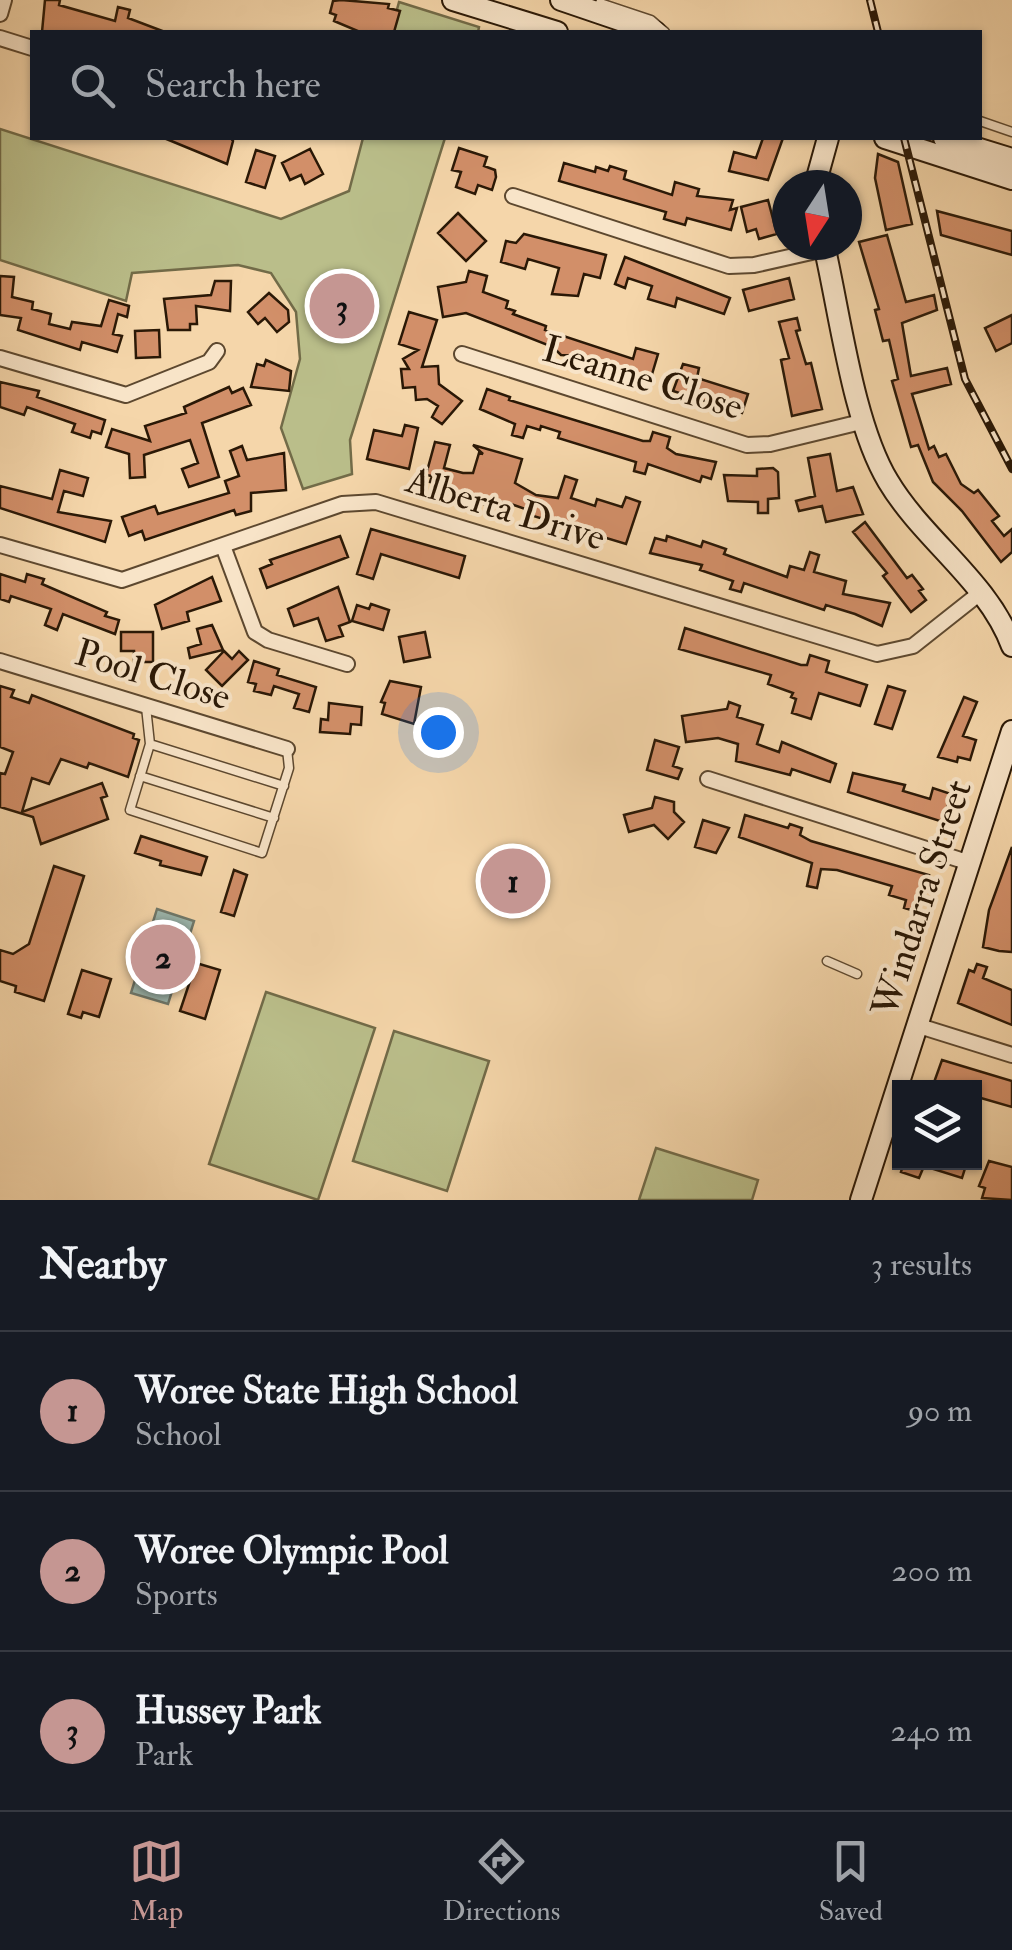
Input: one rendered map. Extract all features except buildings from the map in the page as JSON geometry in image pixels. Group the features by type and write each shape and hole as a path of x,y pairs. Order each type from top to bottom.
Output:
{"street":[{"path":"0,14 4,0"},
{"path":"453,0 550,30"},
{"path":"561,0 650,30"},
{"path":"0,38 30,47"},
{"path":"819,170 827,140"},
{"path":"891,140 1012,179"},
{"path":"950,140 1012,160"},
{"path":"513,196 729,266 754,266 776,260"},
{"path":"828,260 864,421 879,465 900,500 980,593 1012,646"},
{"path":"0,358 126,395 209,362 216,351"},
{"name":"Leanne Close","path":"462,354 747,445 770,444 864,421"},
{"name":"Alberta Drive","path":"0,544 122,580 342,504 376,502 876,654 913,646 980,593"},
{"path":"223,546 255,632 268,640 347,664"},
{"name":"Pool Close","path":"0,660 146,708 287,748"},
{"name":"Windarra Street","path":"867,1198 916,1025 1008,756 1012,732"},
{"path":"708,779 970,864"},
{"path":"916,1025 1012,1055"}],"lane":[{"path":"591,0 645,18 662,30"},
{"path":"982,122 1012,132"},
{"path":"146,708 150,744 130,810 262,853 284,786 287,748"},
{"path":"150,744 284,786"},
{"path":"140,776 274,818"},
{"path":"826,961 857,974"}],"green space":[{"path":"399,2 479,27 478,30 392,30"},
{"path":"0,129 281,219 349,191 362,140 444,140 350,440 352,474 303,489 281,428 300,359 296,312 271,273 238,265 132,273 126,301 0,260"},
{"path":"266,992 375,1028 318,1200 209,1164"},
{"path":"394,1031 489,1061 447,1191 353,1161"},
{"path":"656,1148 758,1180 752,1200 639,1200"}],"water":[{"path":"157,909 194,921 168,1004 131,993"}],"railway":[{"path":"870,0 878,30"},
{"path":"905,140 965,379 1012,469"}],"place":[{"name":"Hussey Park","path":"342,306"},
{"name":"Woree State High School","path":"513,881"},
{"name":"Woree Olympic Pool","path":"163,957"}]}
